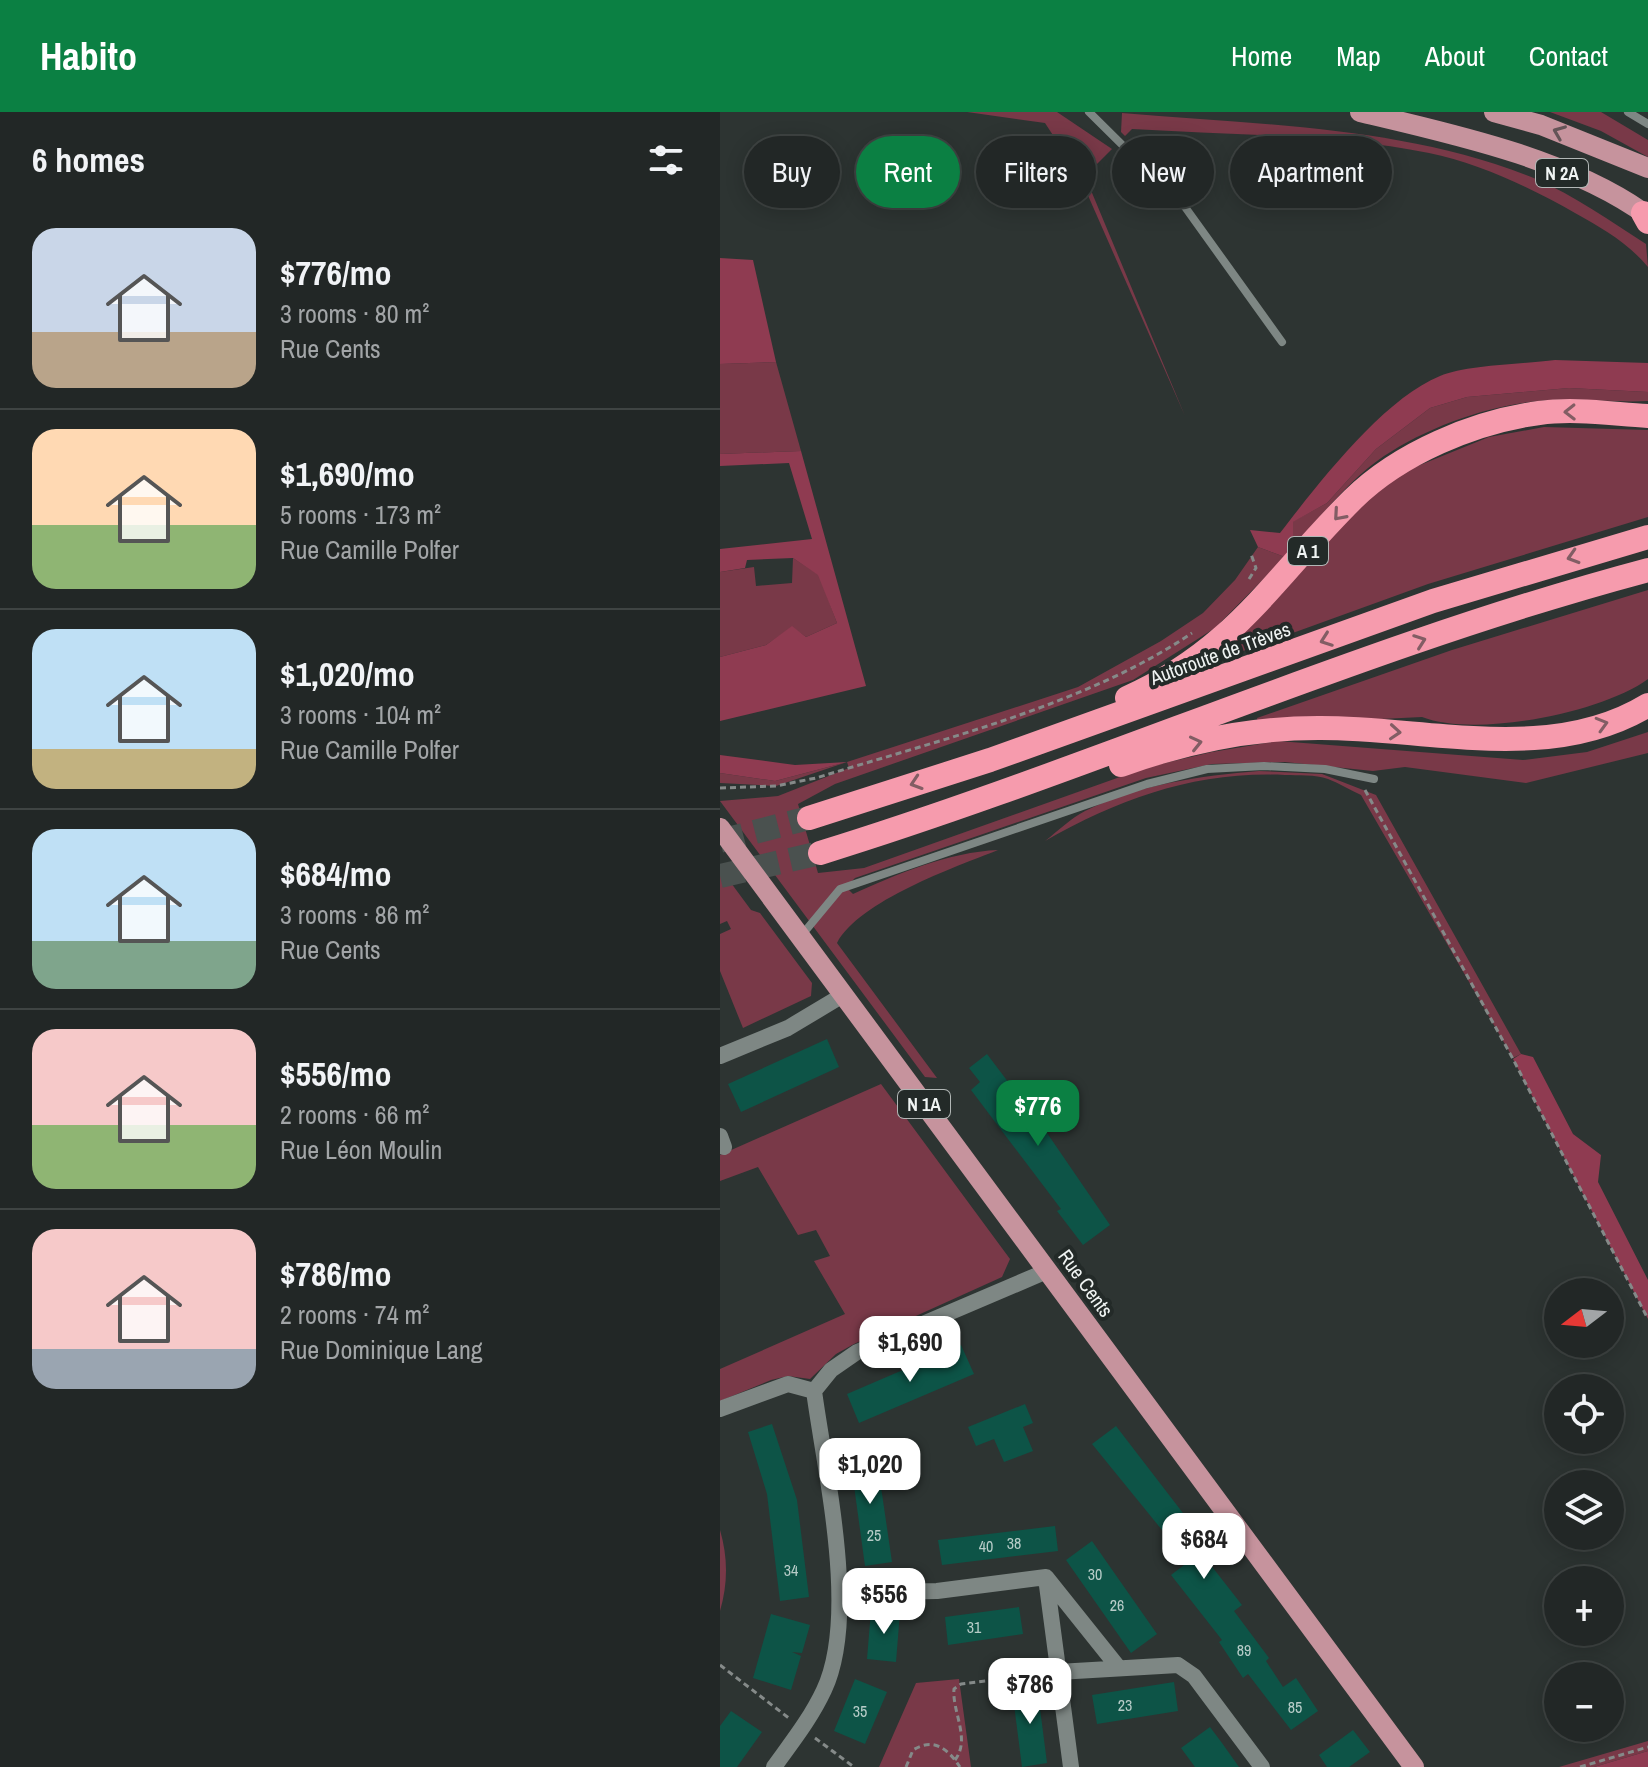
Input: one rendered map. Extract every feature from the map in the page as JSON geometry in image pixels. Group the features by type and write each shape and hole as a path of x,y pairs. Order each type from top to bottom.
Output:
{"highway":[{"name":"A 1","path":"990,760 1145,690 1193,662 1244,620 1354,498 1393,467 1485,425 1540,413 1648,416"},
{"name":"Autoroute de Trèves","path":"809,818 990,760 1433,601 1648,537"},
{"path":"820,853 978,801 1447,631 1648,570"},
{"path":"853,843 985,815 1138,759 1236,734 1317,728 1486,739 1522,737 1613,722 1648,705"}],"main road":[{"name":"N 2A","path":"1360,112 1478,142 1588,183 1646,217"},
{"name":"N 2A","path":"1494,112 1541,125 1648,168"},
{"name":"N 2A","path":"1621,159 1648,179"},
{"name":"Rue Cents","path":"720,828 1414,1767"}],"street":[{"path":"720,1056 788,1028 843,995"},
{"path":"774,1767 802,1729 834,1663 840,1593 814,1391 831,1370 857,1352 1047,1271"},
{"path":"720,1409 788,1384 814,1391"},
{"path":"840,1593 937,1591 1046,1577"},
{"path":"1046,1577 1118,1667"},
{"path":"1046,1577 1071,1767"},
{"path":"1058,1672 1178,1665 1194,1676 1262,1767"}],"lane":[{"path":"1089,112 1185,207 1282,342"},
{"path":"1628,112 1648,124"},
{"path":"800,936 840,889 1147,784 1207,769 1264,766 1374,779"}],"path":[{"path":"1243,588 1256,568 1251,554"},
{"path":"720,788 776,786 849,768 1079,693 1137,667 1199,628"},
{"path":"1357,775 1513,1059 1648,1319"},
{"path":"720,1665 854,1767"},
{"path":"955,1760 960,1753 961,1740 954,1689 961,1684 1058,1672"},
{"path":"906,1767 913,1750 922,1745 945,1748 960,1767"},
{"path":"1580,1767 1648,1747"}],"shaded area":[{"path":"967,112 1057,112 1093,136 1054,136 1045,123"},
{"path":"1550,112 1601,112 1648,140 1648,157 1601,131"},
{"path":"1122,113 1279,125 1369,136 1282,136 1132,129 1125,136 1121,132"},
{"path":"1096,138 1112,149 1096,165"},
{"path":"1392,140 1436,148 1487,161 1536,179 1592,209 1646,244 1648,267 1595,224 1504,177 1448,157 1393,147"},
{"path":"1096,202 1185,416 1094,208"},
{"path":"720,258 753,260 776,362 720,364"},
{"path":"1555,360 1648,363 1648,392 1569,388 1467,397 1430,408 1376,449 1327,503 1293,522 1293,547 1285,557 1258,547 1250,530 1280,533 1353,445 1396,403 1418,387 1440,376 1465,369"},
{"path":"776,362 801,451 720,454 720,364"},
{"path":"1569,388 1648,392 1648,401 1538,401 1478,413 1438,427 1371,466 1293,547 1292,522 1327,503 1376,449 1430,408 1467,397"},
{"path":"1544,427 1648,430 1648,517 1428,584 1218,660 1216,655 1360,504 1398,474 1489,437"},
{"path":"801,451 866,686 720,721 720,657 766,645 792,626 806,637 837,623 818,575 793,558 747,560 745,568 720,572 720,549 812,539 789,463 720,466 720,454"},
{"path":"1258,547 1285,557 1215,628 1133,680 835,784 798,804 818,873 864,868 1148,767 1212,752 1278,741 1523,760 1587,752 1648,732 1648,753 1526,783 1405,767 1373,771 1285,762 1212,764 1146,778 855,878 846,887 853,894 942,860 998,850 886,900 865,913 837,943 937,1078 925,1077 720,801 778,796 849,768 847,762 1078,687 1161,641 1203,613 1235,580"},
{"path":"793,558 819,575 837,623 806,637 792,627 766,645 720,657 720,572 754,567 756,586 792,583"},
{"path":"1648,590 1648,679 1601,702 1538,719 1505,723 1445,723 1422,717 1258,725 1257,718 1452,650"},
{"path":"720,755 795,765 847,762 775,781 720,773"},
{"path":"847,762 776,786 720,783 720,773 775,781"},
{"path":"1259,771 1322,774 1376,795 1521,1054 1513,1058 1361,795 1332,781 1312,776 1252,775 1190,783 1131,800 1045,841 1080,814 1127,794 1192,779"},
{"path":"720,868 751,910 760,913 812,983 811,996 743,1028 720,971 720,934 731,929 727,921 720,924"},
{"path":"1521,1054 1533,1057 1573,1134 1601,1155 1598,1182 1648,1280 1648,1319 1513,1059"},
{"path":"881,1084 1010,1259 1002,1277 854,1344 836,1354 810,1379 788,1376 771,1380 720,1401 720,1369 845,1314 814,1261 830,1256 816,1230 798,1235 758,1167 720,1181 720,1155"},
{"path":"720,1530 726,1570 720,1611"},
{"path":"959,1679 971,1767 879,1767 916,1683"},
{"path":"1648,1741 1648,1751 1594,1767 1559,1767"},
{"path":"1648,1751 1648,1767 1594,1767"}],"building":[{"path":"827,1039 839,1067 741,1112 728,1084"},
{"path":"987,1054 1021,1099 1032,1091 1054,1124 1045,1130 1110,1225 1083,1245 1057,1211 1061,1209 971,1090 980,1082 969,1068"},
{"path":"961,1345 974,1374 859,1423 847,1394"},
{"path":"1025,1404 1033,1423 1023,1427 1033,1451 1004,1462 994,1439 976,1446 968,1427"},
{"path":"772,1424 797,1500 809,1597 780,1601 767,1494 748,1432"},
{"path":"1116,1426 1196,1530 1188,1536 1242,1605 1234,1611 1269,1658 1266,1661 1283,1687 1296,1678 1318,1711 1291,1730 1248,1674 1243,1678 1219,1642 1222,1640 1171,1575 1188,1562 1092,1444"},
{"path":"875,1446 892,1562 865,1566 849,1449"},
{"path":"1055,1526 1058,1551 942,1565 938,1540"},
{"path":"1092,1541 1157,1634 1131,1653 1066,1560"},
{"path":"1019,1607 1023,1634 948,1645 945,1617"},
{"path":"871,1610 900,1612 896,1662 867,1659"},
{"path":"771,1614 810,1625 802,1653 792,1652 801,1656 791,1690 753,1678"},
{"path":"855,1679 887,1692 865,1744 834,1731"},
{"path":"1174,1682 1178,1711 1097,1724 1092,1695"},
{"path":"1037,1685 1047,1763 1022,1767 1012,1689"},
{"path":"731,1711 762,1732 737,1767 720,1767 720,1726"},
{"path":"1210,1727 1239,1767 1195,1767 1181,1748"},
{"path":"1353,1730 1370,1752 1349,1767 1327,1767 1319,1755"}],"tunnel":[{"path":"720,841 809,818"},
{"path":"720,876 820,853"}]}
